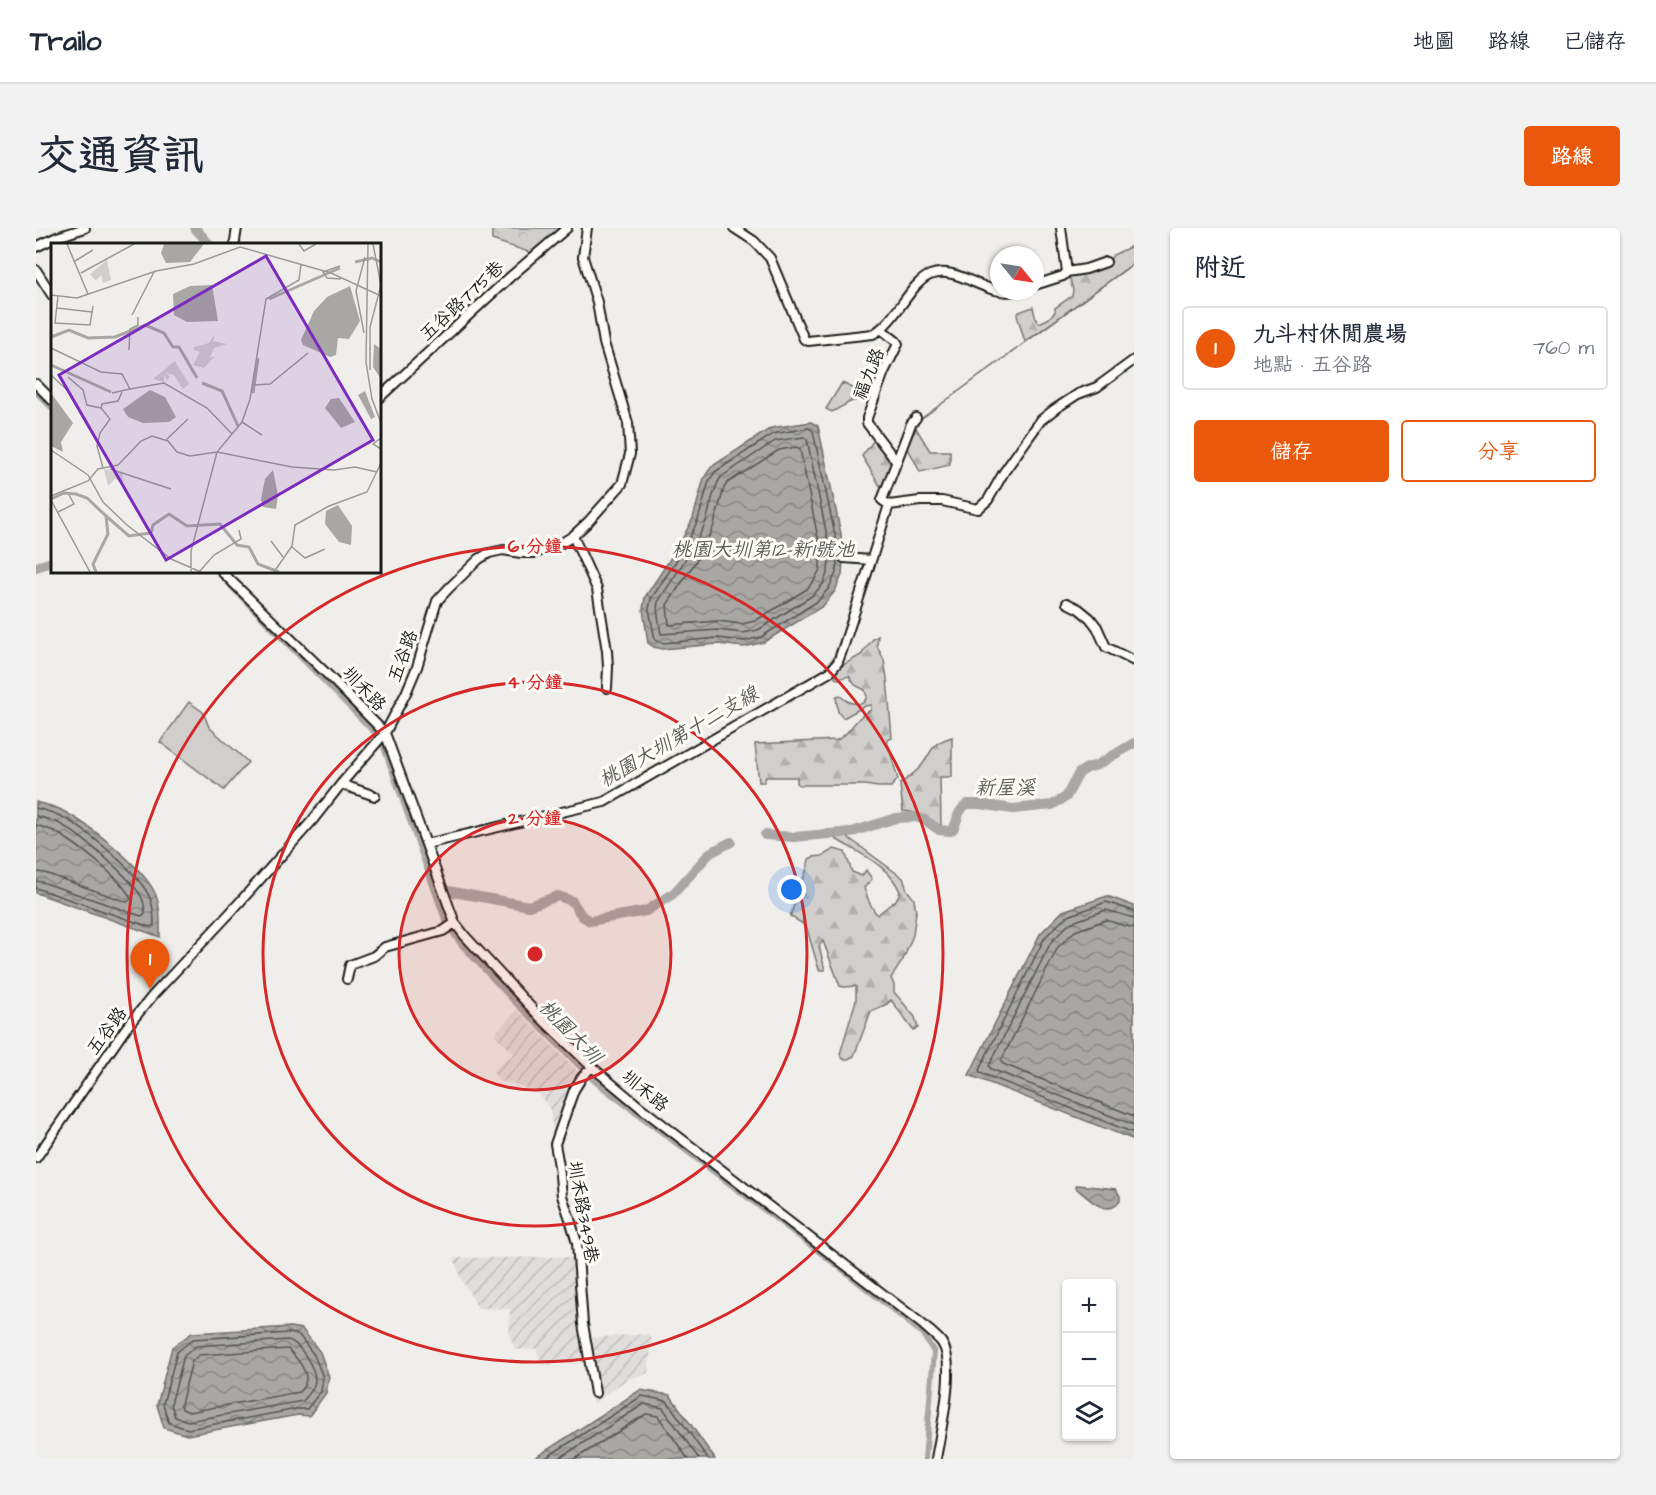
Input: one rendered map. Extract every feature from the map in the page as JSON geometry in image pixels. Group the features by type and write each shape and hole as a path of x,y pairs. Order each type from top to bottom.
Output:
{"street":[{"path":"36,247 85,228"},
{"path":"235,241 237,228"},
{"name":"五谷路775巷","path":"381,396 510,277 567,228"},
{"name":"五谷路","path":"36,1158 126,1028 154,994 312,821 380,738 417,667 437,602 448,588 478,559 489,553 503,550 535,553 560,544 588,522 622,484 630,454 628,423 604,343 597,302 583,257 587,228"},
{"name":"福九路","path":"734,228 754,242 770,258 804,339 808,341 873,334 881,329 896,341 897,344 867,418 867,423 896,461"},
{"path":"1062,228 1066,272"},
{"path":"1044,282 1063,276 1066,272 1086,269 1106,262"},
{"path":"36,270 51,293"},
{"path":"881,329 913,290 929,275 946,273 990,288"},
{"path":"886,502 942,501 978,509 988,500 1004,472 1041,420 1078,394 1096,387 1134,360"},
{"path":"36,384 51,399"},
{"path":"426,844 604,802 830,672 838,662 871,561 896,461 911,424 916,418"},
{"path":"573,536 597,590 607,651 607,688"},
{"path":"844,558 871,561"},
{"name":"圳禾路","path":"223,573 328,675 380,738 426,844 449,910 452,926 465,936 590,1068 922,1324 943,1344 948,1362 948,1379 936,1459"},
{"path":"1067,603 1090,618 1106,647 1134,661"},
{"path":"340,784 375,796"},
{"path":"347,979 350,964 374,956 384,947 452,926"},
{"name":"圳禾路349巷","path":"590,1068 574,1090 555,1144 562,1196 577,1243 583,1324 595,1393"}],"shaded area":[{"path":"517,1010 581,1075 568,1097 555,1132 550,1110 539,1094 513,1083 499,1081 492,1071 514,1054 494,1034"},
{"path":"574,1257 584,1338 648,1334 652,1339 648,1373 626,1380 593,1404 585,1362 542,1365 536,1349 515,1350 509,1335 510,1309 478,1308 460,1277 454,1258"}],"green space":[{"path":"492,228 563,228 535,254 492,240"},
{"path":"1134,245 1134,263 1025,342 1017,315 1019,312 1033,307 1039,323 1048,319 1055,312 1055,308 1072,296 1073,290 1069,276 1071,274 1109,261 1113,255"},
{"path":"842,383 859,391 858,400 832,412 826,409"},
{"path":"916,428 930,451 950,451 950,465 920,472 906,448"},
{"path":"877,436 893,457 882,489 862,456"},
{"path":"878,636 877,646 884,660 887,678 892,738 887,740 898,779 891,787 799,785 797,777 766,777 764,782 759,782 755,744 837,740 871,710 871,705 865,706 843,718 838,712 836,697 840,696 856,704 863,703 867,697 865,690 855,685 849,676 835,678 838,668 861,655"},
{"path":"189,702 203,712 209,727 248,762 224,790 160,742"},
{"path":"952,737 952,777 940,777 941,826 923,816 903,811 900,784 920,768 936,745"},
{"path":"846,836 903,878 907,890 914,899 916,912 913,935 903,960 891,978 894,992 915,1017 918,1028 913,1030 891,1000 871,1011 854,1056 843,1059 840,1054 856,1000 856,986 840,986 823,941 819,946 825,970 819,970 807,929 790,916 796,900 793,890 804,877 809,859 822,856 834,849 845,852 852,872 862,876 866,870 872,879 864,888 877,915 896,900 900,892 889,874 872,860 834,838"}],"water":[{"name":"桃園大圳第12-新1號池","path":"811,422 818,426 841,534 842,575 835,591 823,606 764,642 744,647 718,644 662,649 648,643 643,609 645,597 678,547 693,518 704,478 711,467 771,428"},
{"path":"36,802 57,808 74,817 100,835 137,869 147,880 156,896 160,914 160,937 36,893"},
{"path":"1107,896 1134,906 1134,1139 969,1075 1040,934 1063,911"},
{"path":"1078,1185 1116,1189 1120,1201 1109,1208 1098,1205 1076,1188"},
{"path":"290,1327 302,1329 320,1352 329,1377 326,1393 309,1416 298,1415 187,1435 164,1428 157,1405 172,1347 192,1333"},
{"path":"640,1390 670,1395 715,1459 533,1459"}],"waterway":[{"path":"195,228 208,243"},
{"name":"桃園大圳第十二支線","path":"914,427 918,421 1134,263"},
{"name":"桃園大圳","path":"36,392 51,407"},
{"name":"桃園大圳第十二支線","path":"887,500 891,487"},
{"name":"桃園大圳第十二支線","path":"868,557 884,507"},
{"path":"36,567 51,562"},
{"name":"桃園大圳","path":"231,586 381,739 446,922 461,944 512,999 596,1082 837,1265 922,1333 934,1352 925,1459"},
{"name":"桃園大圳第十二支線","path":"542,813 603,798 825,669 834,657 857,592"},
{"name":"新屋溪","path":"765,835 794,837 852,832 896,818 916,817 925,820 939,830 951,831 960,811 967,804 1013,809 1052,805 1066,797 1079,773 1134,743"},
{"name":"新屋溪","path":"448,891 529,906 558,896 572,901 582,916 590,921 646,911 673,894 710,853 731,842"}],"place":[{"name":"九斗村休閒農場","path":"150,989"}]}
